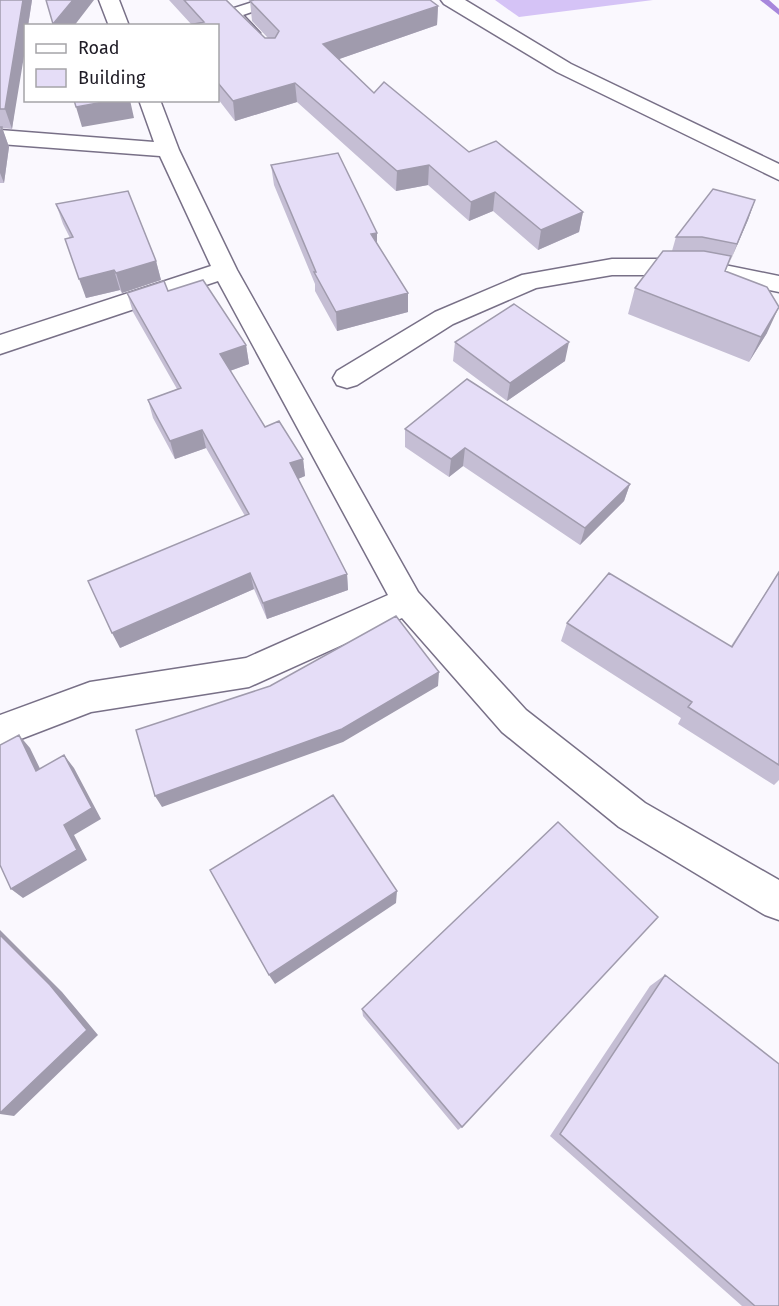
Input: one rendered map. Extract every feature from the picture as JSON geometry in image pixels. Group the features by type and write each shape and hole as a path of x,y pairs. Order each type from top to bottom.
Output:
{"street":[{"path":"109,0 118,24"},
{"path":"451,0 564,68 779,173"},
{"path":"150,102 168,150 225,270 407,601 514,721 632,816 779,901"},
{"path":"0,137 168,150"},
{"path":"347,378 444,318 531,281 612,267 695,267 779,284"},
{"path":"0,345 225,270"},
{"path":"0,731 90,698 249,672 407,601"}],"lane":[{"path":"264,44 233,13 273,0"}],"shaded area":[{"path":"495,0 653,0 519,17"}],"building":[{"path":"0,0 23,0 5,109 0,109"},
{"path":"46,0 73,0 53,24"},
{"path":"184,0 226,0 265,38 275,38 279,31 250,1 430,0 438,6 323,44 374,93 384,82 469,152 496,141 583,212 541,230 495,192 471,202 429,165 397,171 295,83 233,101 219,84 219,24 194,24 204,22"},
{"path":"75,102 103,102 76,107"},
{"path":"338,153 377,233 371,234 408,293 336,312 314,272 316,272 271,165"},
{"path":"713,189 755,200 737,244 702,237 676,237"},
{"path":"128,191 156,261 116,273 114,270 79,279 65,239 73,237 56,204"},
{"path":"663,251 704,251 731,256 725,271 767,287 779,307 761,337 635,288"},
{"path":"203,280 246,345 220,354 265,427 279,421 303,459 290,463 347,574 263,603 250,573 112,633 88,581 249,514 202,430 170,441 148,400 181,388 127,293 164,281 168,291"},
{"path":"514,304 569,342 510,383 455,342"},
{"path":"467,379 630,484 585,528 465,448 451,459 405,429"},
{"path":"779,572 779,765 688,707 692,702 567,623 609,573 732,647"},
{"path":"396,616 439,672 342,729 155,796 136,730 270,686"},
{"path":"19,735 36,771 64,755 92,808 64,825 77,850 11,889 0,865 0,745"},
{"path":"333,795 397,891 269,975 210,870"},
{"path":"558,822 658,917 462,1127 362,1009"},
{"path":"0,935 50,985 87,1030 0,1113"},
{"path":"665,975 779,1064 779,1306 755,1306 560,1134"}],"waterway":[{"path":"764,0 779,13"}]}
